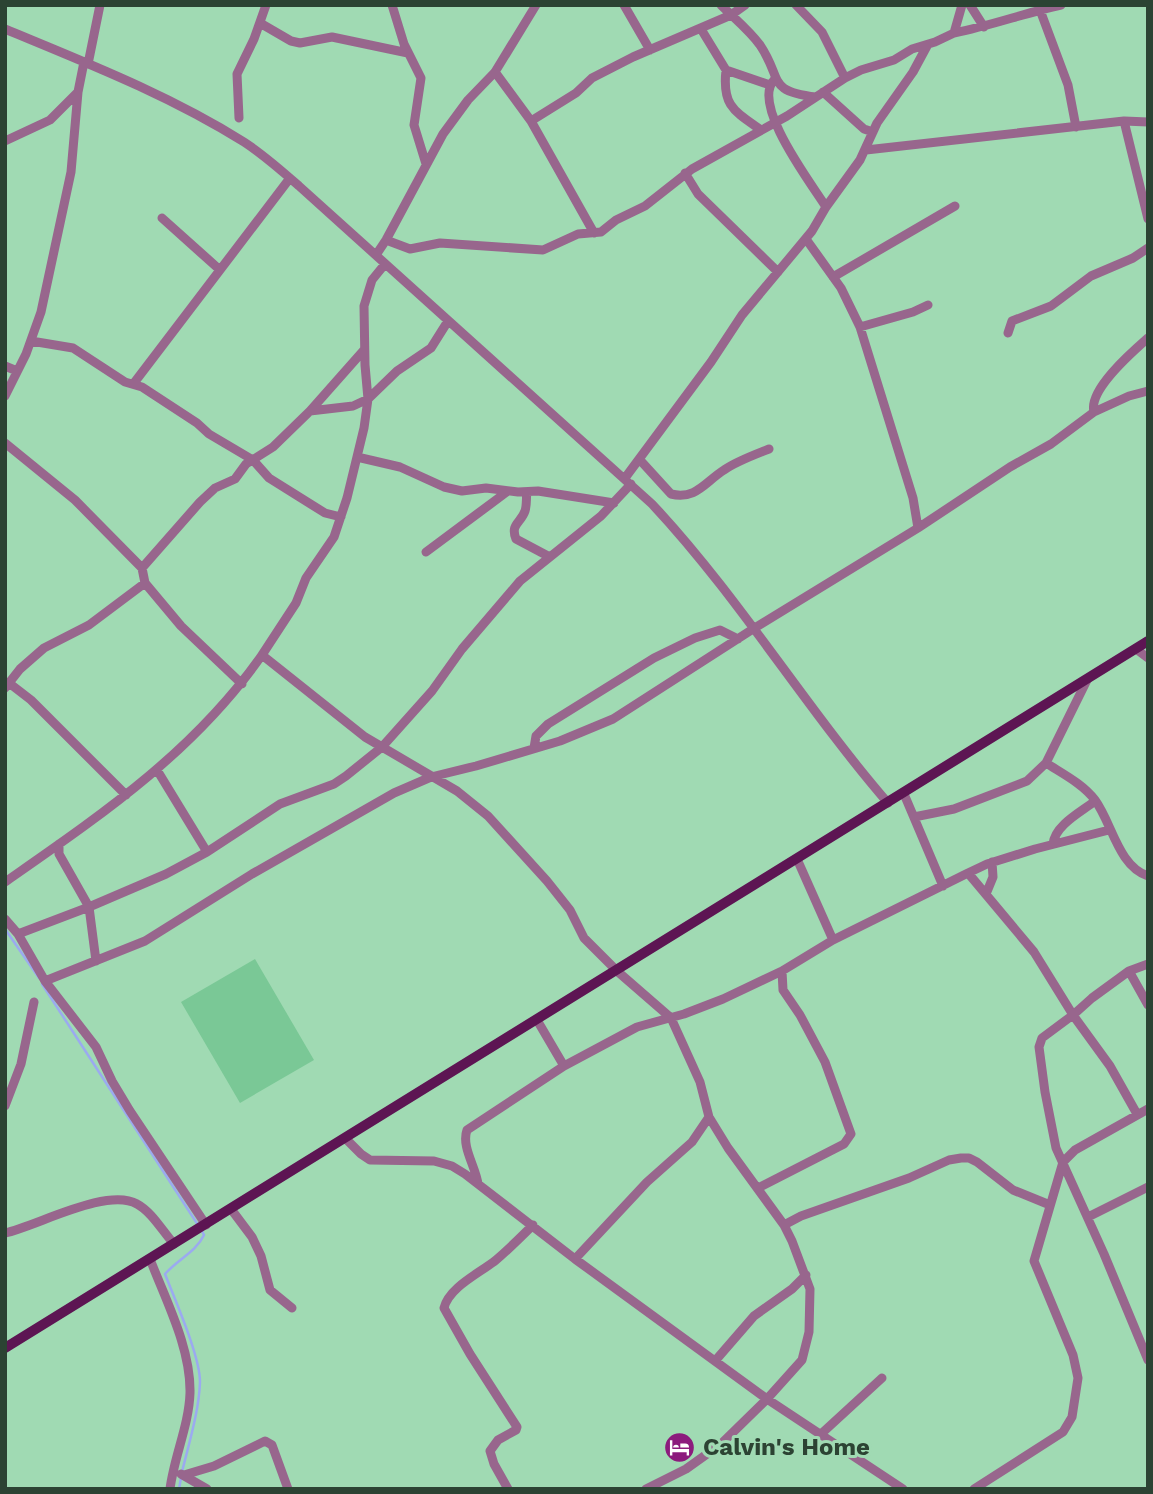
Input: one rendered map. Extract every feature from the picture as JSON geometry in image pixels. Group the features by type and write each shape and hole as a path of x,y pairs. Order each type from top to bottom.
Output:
{"main road":[{"path":"5,1348 1148,641"}],"street":[{"path":"5,396 31,341 41,312 71,172 78,92 100,5"},
{"path":"239,118 237,74 260,23 265,5"},
{"path":"392,5 408,53 421,78 414,125 426,164"},
{"path":"376,254 458,113 495,72 536,5"},
{"path":"624,5 650,50"},
{"path":"721,5 762,48 772,82 770,110 825,207"},
{"path":"531,121 576,93 592,78 731,15 746,5"},
{"path":"796,5 822,32 845,78"},
{"path":"386,240 410,249 440,243 543,250 578,234 604,230 616,220 645,206 685,173 861,70 894,60 954,33 1061,5"},
{"path":"954,33 963,6 984,27"},
{"path":"1040,10 1068,85 1076,127"},
{"path":"260,23 291,41 300,43 332,37 408,53"},
{"path":"5,29 204,118 245,143 289,177 628,481 689,545 888,803"},
{"path":"701,29 726,70 724,89 728,102 736,112 761,130"},
{"path":"18,934 166,874 207,852 280,804 334,784 382,747 432,691 462,649 520,581 614,503 640,460 742,315 806,239 825,207 866,150 873,132 927,46"},
{"path":"726,70 772,82 790,93 819,95 864,129 873,132"},
{"path":"495,72 531,121 594,233"},
{"path":"5,141 50,120 78,92"},
{"path":"1124,121 1148,219"},
{"path":"866,150 1124,121 1148,122"},
{"path":"685,173 698,194 778,272"},
{"path":"134,383 289,177"},
{"path":"833,278 955,206"},
{"path":"162,218 220,270"},
{"path":"806,239 833,278 860,327 913,498 918,528"},
{"path":"1008,333 1012,321 1051,306 1091,276 1133,258 1148,248"},
{"path":"5,882 126,795 191,741 242,684 296,603 306,578 334,537 341,517 368,399 364,306 372,280 385,264"},
{"path":"860,327 914,312 928,305"},
{"path":"310,411 353,406 368,399 397,371 431,348 448,321"},
{"path":"1094,412 1092,404 1096,396 1127,356 1148,338"},
{"path":"31,341 73,348 116,376 134,383 176,408 209,434 253,460 269,478 325,513 341,517"},
{"path":"142,568 200,502 215,488 235,479 246,464 266,453 310,411 364,350"},
{"path":"5,366 17,371"},
{"path":"45,981 145,941 299,847 394,793 431,777 560,741 613,719 918,528 1010,467 1051,444 1094,412 1129,396 1148,391"},
{"path":"5,443 75,500 142,568 145,583 181,626 242,684"},
{"path":"640,460 671,494 689,495 700,490 726,468 769,449"},
{"path":"356,457 400,467 444,487 462,491 486,488 614,503"},
{"path":"426,552 508,491"},
{"path":"527,492 525,510 514,527 515,537 548,556"},
{"path":"126,795 31,700 7,685 20,669 44,648 81,630 145,583"},
{"path":"534,748 536,736 548,724 654,659 712,631 725,631 738,639"},
{"path":"1136,649 1148,658"},
{"path":"262,655 349,725 457,791 488,816 564,900 581,935 671,1018 700,1082 709,1117 784,1225 806,1275 811,1302 802,1360 721,1444 686,1469 646,1489"},
{"path":"915,817 954,809 1027,781 1046,763 1087,680"},
{"path":"1046,763 1084,789 1095,801 1131,865 1148,876"},
{"path":"157,770 207,852"},
{"path":"904,794 943,886"},
{"path":"1053,844 1054,835 1095,801"},
{"path":"478,1184 477,1172 466,1144 467,1130 564,1066 637,1027 723,999 782,971 833,940 992,862 1110,830"},
{"path":"59,844 59,854 89,907 96,961"},
{"path":"797,859 833,940"},
{"path":"986,894 992,880 992,862"},
{"path":"968,873 1022,936 1110,1066 1137,1114"},
{"path":"7,922 18,934 45,981 96,1047 130,1111 206,1225"},
{"path":"1148,964 1129,971 1091,998 1039,1042 1054,1139 1148,1360"},
{"path":"758,1188 844,1144 852,1134 825,1062 783,990 782,971"},
{"path":"1129,971 1148,1004"},
{"path":"5,1106 21,1065 34,1002"},
{"path":"537,1020 564,1066"},
{"path":"974,1489 1063,1432 1072,1417 1078,1378 1076,1368 1065,1334 1034,1261 1063,1162 1075,1150 1148,1109"},
{"path":"575,1259 635,1194 692,1142 709,1117"},
{"path":"345,1138 366,1158 443,1163 452,1166 767,1399 903,1489"},
{"path":"784,1225 802,1216 898,1183 949,1160 961,1158 978,1162 1013,1190 1050,1206"},
{"path":"1088,1217 1148,1187"},
{"path":"5,1233 116,1199 134,1202 142,1208 174,1244"},
{"path":"230,1209 252,1237 261,1256 270,1290 292,1308"},
{"path":"509,1489 494,1464 490,1451 498,1440 517,1427 444,1308 452,1294 497,1259 533,1225"},
{"path":"149,1259 177,1332 189,1376 188,1406 170,1489"},
{"path":"715,1361 754,1316 792,1289 806,1275"},
{"path":"821,1434 881,1378"},
{"path":"184,1475 214,1466 265,1441 272,1444 288,1489"},
{"path":"173,1471 206,1489"}],"green space":[{"path":"255,959 314,1060 240,1103 181,1002"}],"waterway":[{"path":"5,929 39,978"},
{"path":"42,984 198,1225"},
{"path":"182,1472 196,1416 200,1382 192,1343 165,1274 196,1246 204,1235 202,1231"},
{"path":"179,1489 181,1478"}],"place":[{"name":"Calvin's Home","path":"680,1447"}]}
